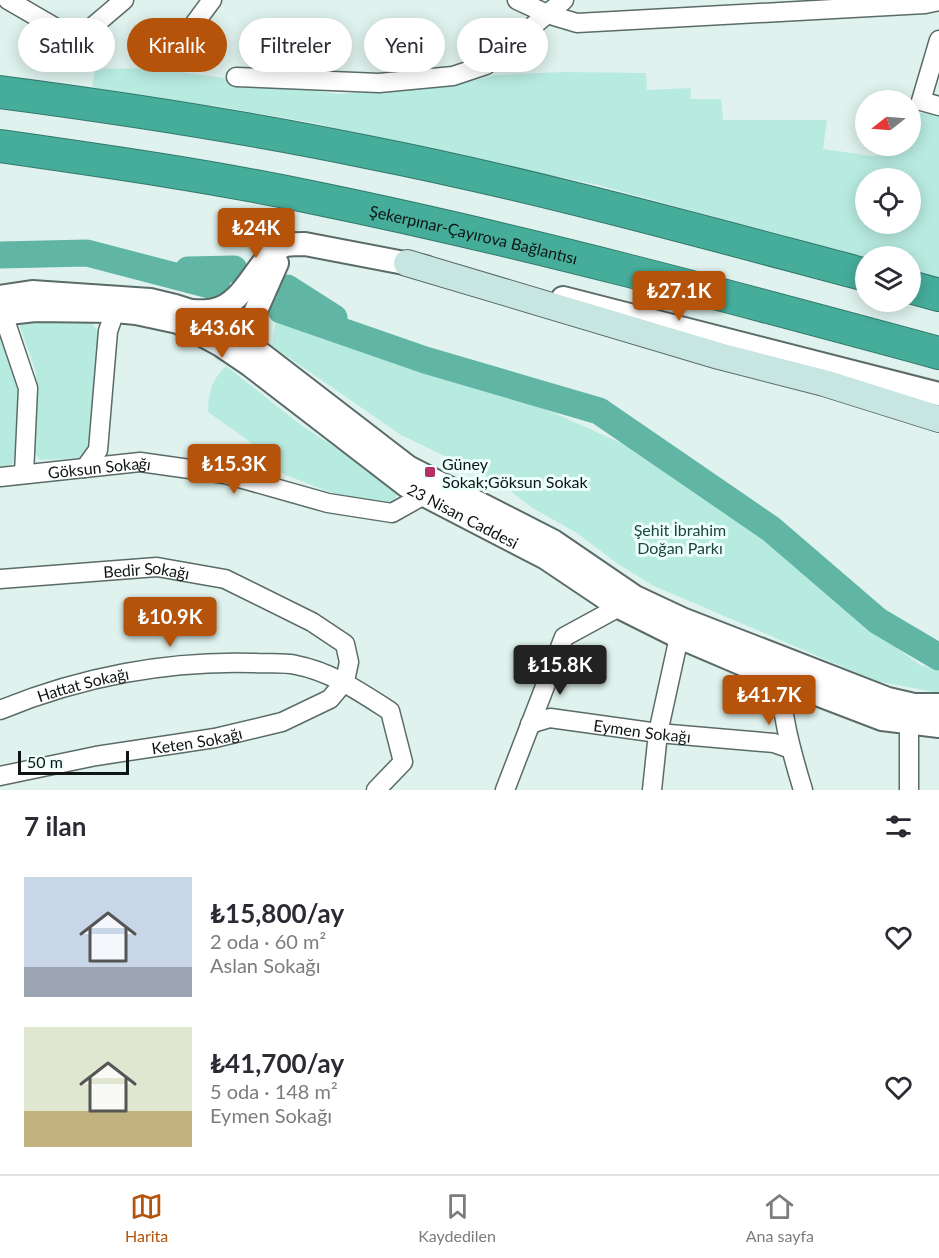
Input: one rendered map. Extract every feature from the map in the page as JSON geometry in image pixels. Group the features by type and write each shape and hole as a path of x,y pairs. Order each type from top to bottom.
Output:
{"highway":[{"path":"0,92 139,111 367,152 615,209 855,272"},
{"name":"Şekerpınar-Çayırova Bağlantısı","path":"0,146 315,198 549,250 780,309 939,353"},
{"path":"921,290 939,295"}],"main road":[{"path":"407,263 718,356 824,383 939,419"}],"street":[{"path":"8,0 77,40 124,0"},
{"path":"199,18 212,0"},
{"path":"517,0 547,14 578,23 939,1"},
{"path":"236,77 379,83 453,76 486,65 564,0"},
{"path":"939,40 921,101 939,106"},
{"path":"190,311 213,310 227,303 251,281 268,257 285,245 305,244 407,263 567,299 939,394"},
{"path":"250,365 241,352 243,340 275,265 291,252 325,247"},
{"name":"23 Nisan Caddesi","path":"1,308 32,292 150,300 190,311 243,340 408,467 429,487 546,558 619,606 679,637 780,680 882,719 939,726"},
{"path":"1,308 28,388 24,474"},
{"name":"23 Nisan Caddesi","path":"1,308 115,311 178,322 219,344 250,365 407,486 429,487 554,541 635,597 682,619 888,699 914,705 939,705"},
{"path":"85,468 98,450 108,331 115,311"},
{"name":"Göksun Sokağı","path":"0,477 140,462 225,474 328,503 392,513 429,487"},
{"name":"Bedir Sokağı","path":"0,579 157,567 225,579 312,622 345,644 349,662 345,681"},
{"path":"505,790 564,636 619,606"},
{"path":"652,790 658,733 679,637"},
{"path":"782,657 780,680 791,749 803,790"},
{"name":"Hattat Sokağı","path":"0,710 39,694 159,666 219,662 296,665 345,681 390,711 403,762 376,790"},
{"name":"Keten Sokağı","path":"0,776 96,756 215,738 282,723 330,699 345,681"},
{"name":"Eymen Sokağı","path":"530,724 550,718 658,733 774,743 791,749"},
{"path":"909,722 909,790"}],"green space":[{"path":"127,68 127,72 181,72 338,94 449,86 496,75 564,72 646,73 647,90 691,88 690,99 721,99 723,120 827,120 823,149 855,154 855,156 921,156 921,113 939,114 939,280 921,273 921,246 855,246 855,255 598,185 356,134 319,124 92,87 94,72 115,72 115,69"},
{"path":"30,317 92,323 100,335 91,447 85,458 40,460 35,453 36,372 19,324"},
{"name":"Şehit İbrahim Doğan Parkı","path":"276,318 386,357 508,392 634,449 731,506 821,577 877,633 920,665 939,671 939,693 876,681 654,586 618,564 577,533 531,507 499,482 401,435 272,346"},
{"path":"0,335 23,394 18,457 11,465 0,467"},
{"path":"226,366 301,425 393,485 400,492 392,503 374,505 324,490 286,475 258,458 249,441 208,412 212,387"}],"waterway":[{"path":"0,255 87,253 217,287"},
{"path":"188,270 234,269"},
{"path":"287,288 334,318"},
{"path":"281,310 425,360 599,411 771,529 878,621 939,657"}],"place":[{"name":"Güney Sokak;Göksun Sokak","path":"430,472"}]}
